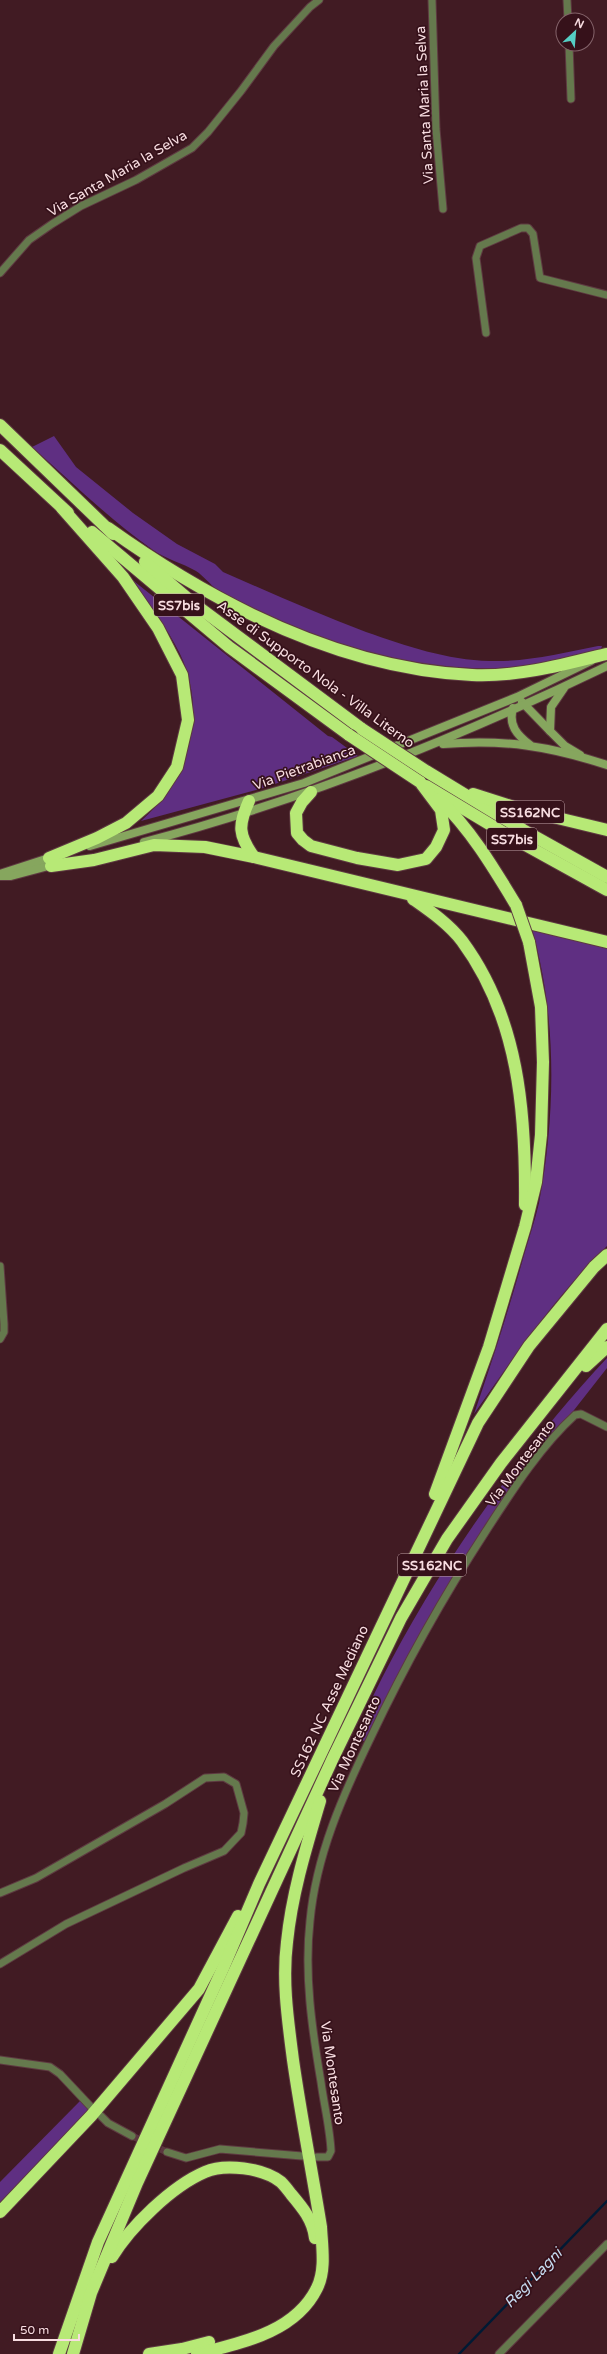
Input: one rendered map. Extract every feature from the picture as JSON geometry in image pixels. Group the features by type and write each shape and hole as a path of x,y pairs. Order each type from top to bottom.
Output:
{"highway":[{"name":"Asse di Supporto Nola - Villa Literno","path":"1,426 31,457 108,528 193,603 362,729 426,771 523,830 607,877"},
{"name":"Asse di Supporto Nola - Villa Literno","path":"0,450 62,508 229,647 349,735 420,782 510,838 607,890"},
{"path":"50,862 126,823 158,796 177,767 188,720 182,675 158,628 123,577 62,508"},
{"path":"108,528 148,557 228,603 318,642 362,656 425,670 472,675 521,672 559,666 606,653"},
{"path":"311,792 302,802 296,813 297,832 303,840 311,846 357,858 398,864 426,860 436,847 444,830 441,810 420,782"},
{"path":"420,782 459,819 489,859 516,905 529,942 541,1007 543,1069 541,1135 536,1182 525,1227 489,1347 436,1492 425,1530"},
{"name":"SS162NC","path":"454,788 520,809 607,830"},
{"path":"249,801 243,813 241,833 243,842 254,857"},
{"path":"50,862 94,860 154,845 205,847 254,857 409,896 607,942"},
{"path":"409,896 438,917 461,940 486,979 506,1024 522,1094 526,1154 525,1227"},
{"path":"425,1530 478,1422 529,1346 594,1267 607,1255"},
{"name":"SS162NC","path":"333,1758 401,1618 447,1539 501,1463 607,1329"},
{"path":"560,1390 607,1347"},
{"name":"SS162 NC Asse Mediano","path":"259,1884 425,1530"},
{"path":"73,2354 92,2293 136,2183 333,1758"},
{"path":"197,2354 243,2338 276,2329 300,2312 317,2288 323,2260 321,2227 288,2021 285,1975 286,1944 300,1864 333,1758"},
{"path":"0,2212 90,2116 199,1989 239,1915 259,1884"},
{"path":"59,2354 98,2242 224,1966 259,1884"},
{"path":"92,2293 122,2240 139,2220 186,2183 205,2172 223,2168 263,2173 280,2182 303,2208 313,2226 316,2249 313,2280 295,2307 273,2322 243,2338 149,2354"}],"main road":[{"name":"Via Pietrabianca","path":"50,862 249,801 311,780 517,698 606,653"},
{"name":"Via Pietrabianca","path":"0,875 11,868 50,862 190,830 311,792 434,744 512,711 607,666"},
{"path":"550,731 551,707 566,686"},
{"path":"530,744 516,734 512,724 512,711 517,698 526,705 565,746 584,758"},
{"path":"434,744 498,741 530,744 607,765"}],"street":[{"name":"Via Santa Maria la Selva","path":"0,273 30,240 69,213 136,180 192,148 218,120 274,46 310,7 319,0"},
{"name":"Via Santa Maria la Selva","path":"432,0 436,129 443,209"},
{"path":"567,0 568,12"},
{"path":"569,52 571,99"},
{"path":"486,333 476,258 477,250 480,246 521,228 528,228 532,234 540,278 607,295"},
{"path":"0,1266 4,1332 0,1339"},
{"name":"Via Montesanto","path":"317,2157 328,2157 331,2151 313,2031 309,1982 308,1941 318,1874 340,1804 419,1640 460,1571 510,1495 550,1442 575,1415 581,1414 607,1427"},
{"path":"0,1893 36,1878 165,1804 205,1778 224,1777 236,1784 244,1813 243,1823 241,1833 224,1851 184,1868 66,1924 0,1964"},
{"path":"0,2060 50,2067 92,2108"},
{"path":"101,2116 108,2123 132,2136"},
{"path":"167,2152 186,2158 220,2149 302,2156"},
{"path":"499,2354 607,2244"}],"shaded area":[{"path":"54,436 76,467 133,513 177,544 215,564 223,572 348,625 427,651 474,660 518,660 598,646 602,646 601,649 559,660 527,666 478,668 439,665 400,659 362,650 288,624 252,608 218,590 196,571 153,550 122,526 32,447"},
{"path":"130,578 328,736 332,737 358,756 260,789 141,821 158,804 182,765 189,744 193,722 192,699 188,676 175,644 163,624"},
{"path":"532,929 607,947 607,1246 570,1285 536,1327 474,1414 500,1335 534,1222 545,1169 551,1100 550,1031 540,962"},
{"path":"607,1358 607,1368 505,1498 367,1740 352,1744 370,1702 405,1636 429,1594 456,1552 513,1470 575,1394"},
{"path":"80,2101 92,2113 0,2210 0,2182"}],"waterway":[{"name":"Regi Lagni","path":"459,2354 607,2201"}],"tunnel":[{"path":"132,2136 167,2152"}]}
